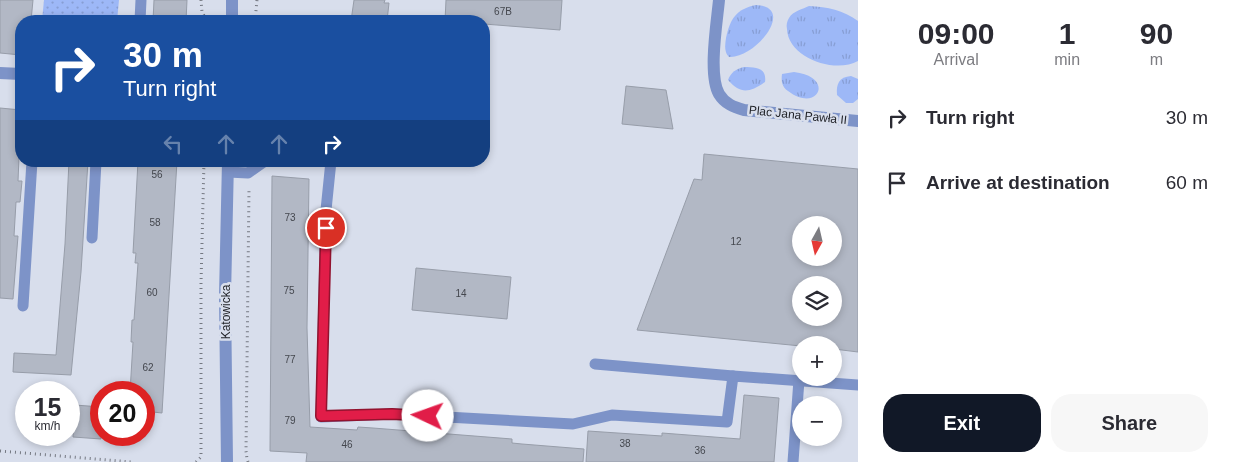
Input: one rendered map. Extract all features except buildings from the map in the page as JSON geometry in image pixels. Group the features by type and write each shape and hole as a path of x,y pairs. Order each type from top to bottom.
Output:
{"street":[{"path":"232,0 232,15"},
{"name":"Plac Jana Pawła II","path":"719,0 713,72 715,84 723,100 732,107 744,110 858,121"},
{"path":"0,72 15,73"},
{"name":"Katowicka","path":"227,462 225,296 228,167"}],"lane":[{"path":"140,15 141,0"},
{"path":"24,306 32,167"},
{"path":"92,238 96,167"},
{"path":"231,167 248,172 256,167"},
{"path":"330,167 326,210 321,416 392,414 573,424 612,415 726,422 733,376"},
{"path":"596,364 792,380"},
{"path":"842,384 858,385"},
{"path":"793,462 799,386"}],"path":[{"path":"201,0 204,15"},
{"path":"256,15 257,0"},
{"path":"196,462 201,457 201,303 204,167"},
{"path":"248,172 249,278 246,459 248,462"},
{"path":"0,451 132,462"}],"green space":[{"path":"44,0 119,0 118,15 43,15"},
{"path":"756,5 768,8 773,14 768,33 750,50 729,57 725,43 732,20 743,9"},
{"path":"809,6 835,10 847,14 858,21 858,61 848,65 826,64 814,61 795,48 789,39 787,22 798,10"},
{"path":"744,67 760,69 764,74 765,82 750,90 737,88 728,80 734,71"},
{"path":"794,72 807,75 815,80 818,92 814,96 808,98 799,97 784,88 782,74"},
{"path":"851,76 858,79 858,99 853,103 846,103 837,95 837,88 841,80"}],"route":[{"path":"326,228 321,416 392,414 428,416"}]}
